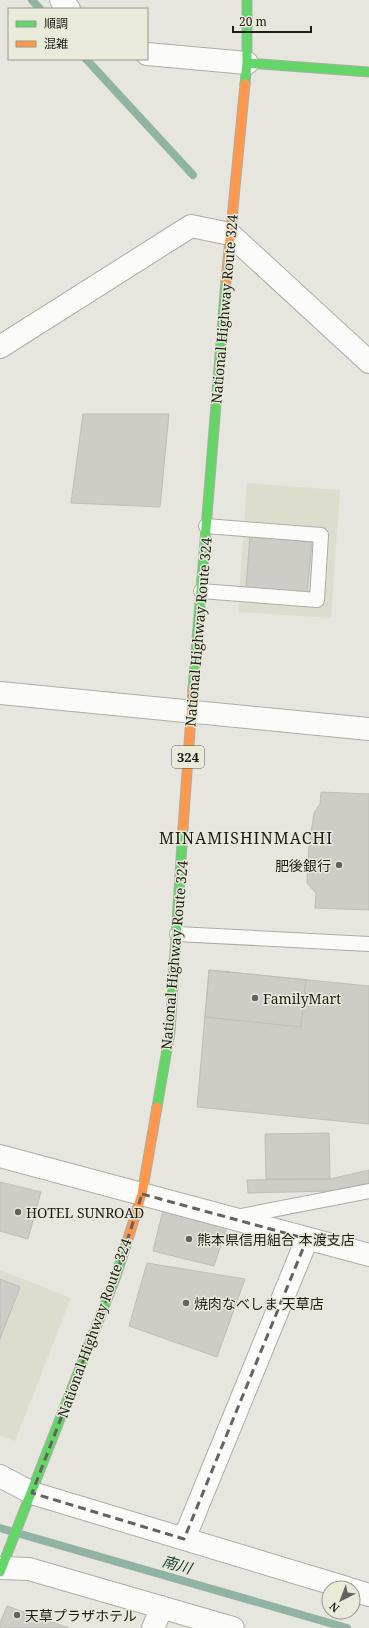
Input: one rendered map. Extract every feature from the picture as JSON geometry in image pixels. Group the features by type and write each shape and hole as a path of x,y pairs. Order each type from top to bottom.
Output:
{"main road":[{"name":"National Highway Route 324","path":"2,1565 30,1499 116,1276 142,1194 170,1032 191,713 230,234 247,63 247,0"},
{"path":"247,63 369,72"}],"street":[{"path":"61,0 68,8"},
{"path":"148,54 247,63"},
{"path":"0,347 191,226 230,234 369,362"},
{"path":"0,693 191,713 369,729"},
{"path":"0,1156 369,1255"},
{"path":"184,1539 307,1239"},
{"path":"0,1476 30,1499 184,1539 321,1580"},
{"path":"2,1565 29,1569 233,1628"},
{"path":"153,1628 162,1607"}],"lane":[{"path":"201,591 317,600 321,535 206,526"},
{"path":"177,934 369,944"},
{"path":"230,1218 369,1191"}],"highlighted area":[{"path":"142,1194 307,1239 184,1539 32,1493 116,1276"}],"shaded area":[{"path":"247,483 340,490 331,618 238,612"},
{"path":"0,1270 71,1298 15,1441 0,1436"}],"building":[{"path":"83,414 169,414 160,507 71,503"},
{"path":"250,536 312,542 307,593 246,587"},
{"name":"肥後銀行","path":"321,792 369,794 369,910 315,908 316,893 307,883 309,846 314,813 320,804"},
{"path":"209,970 369,986 369,1124 197,1107"},
{"name":"FamilyMart","path":"209,970 306,980 301,1027 205,1017"},
{"path":"329,1133 330,1179 266,1179 265,1134"},
{"path":"369,1170 369,1183 331,1191 248,1193 247,1180 330,1179"},
{"name":"HOTEL SUNROAD","path":"0,1182 41,1192 28,1239 0,1231"},
{"name":"熊本県信用組合 本渡支店","path":"163,1210 227,1227 214,1266 153,1251"},
{"name":"焼肉なべしま 天草店","path":"147,1263 245,1279 217,1357 129,1326"},
{"path":"0,1279 20,1287 0,1339"},
{"name":"天草プラザホテル","path":"7,1606 69,1628 0,1628 0,1623"}],"waterway":[{"path":"32,0 39,8"},
{"path":"87,60 193,175"},
{"name":"南川","path":"0,1528 347,1628"}],"traffic: fast":[{"path":"245,84 247,63 247,0"},
{"path":"247,63 369,72"},
{"path":"193,689 226,281"},
{"path":"157,1107 170,1032 183,828"},
{"path":"0,1572 116,1276 127,1242"}],"traffic: slow":[{"path":"226,281 245,84"},
{"path":"183,828 193,689"},
{"path":"127,1242 142,1194 157,1107"}],"place":[{"name":"肥後銀行","path":"339,865"},
{"name":"FamilyMart","path":"255,998"},
{"name":"HOTEL SUNROAD","path":"18,1212"},
{"name":"熊本県信用組合 本渡支店","path":"189,1239"},
{"name":"焼肉なべしま 天草店","path":"186,1303"},
{"name":"天草プラザホテル","path":"17,1615"}],"district":[{"name":"MINAMISHINMACHI","path":"246,838"}]}
